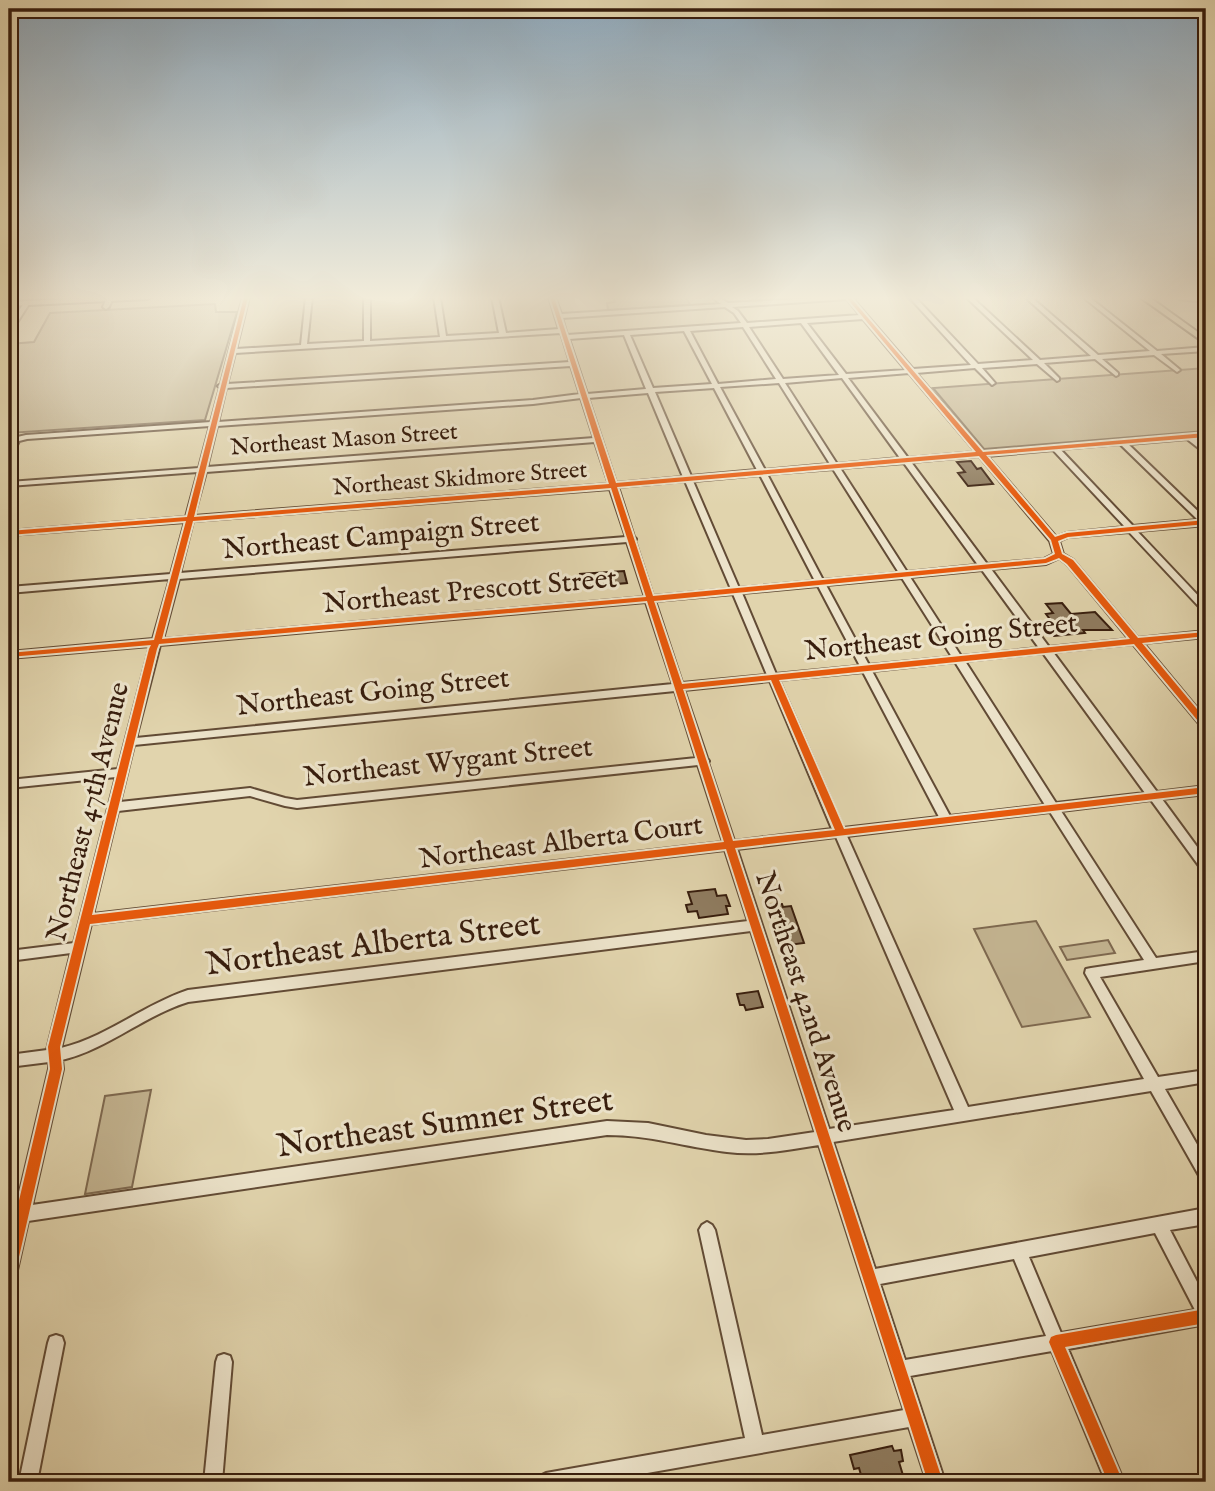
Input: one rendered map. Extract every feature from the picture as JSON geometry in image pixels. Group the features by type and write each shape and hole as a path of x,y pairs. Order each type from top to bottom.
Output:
{"street":[{"name":"Northeast 47th Avenue","path":"9,1270 56,1069 54,1047 227,367"},
{"path":"221,386 533,367"},
{"name":"Northeast 42nd Avenue","path":"575,367 936,1482"},
{"path":"640,367 964,1115"},
{"path":"706,367 947,821"},
{"path":"771,367 1153,964"},
{"path":"837,367 1206,867"},
{"path":"907,367 1054,540 1059,555 1070,562 1206,725"},
{"path":"9,453 18,439 91,432 533,402 650,390 969,367"},
{"path":"978,367 992,383"},
{"path":"1043,367 1056,379"},
{"path":"1108,367 1116,374"},
{"path":"1173,367 1177,370"},
{"path":"87,441 91,432"},
{"name":"Northeast Skidmore Street","path":"9,534 1206,435"},
{"path":"1189,436 1206,452"},
{"name":"Northeast Mason Street","path":"9,484 599,440"},
{"path":"1122,442 1206,522"},
{"path":"1054,447 1206,609"},
{"path":"1054,540 1066,535 1206,522"},
{"name":"Northeast Campaign Street","path":"9,590 632,539"},
{"name":"Northeast Prescott Street","path":"9,655 821,583 1046,561 1059,555"},
{"name":"Northeast Going Street","path":"130,742 1206,634"},
{"name":"Northeast Wygant Street","path":"115,807 250,793 265,795 282,803 297,804 704,761"},
{"path":"9,784 122,772"},
{"name":"Northeast Alberta Court","path":"87,920 1206,790"},
{"name":"Northeast Alberta Street","path":"9,1061 55,1055 89,1045 153,1009 188,996 756,925"},
{"path":"9,956 80,947"},
{"path":"1206,956 1091,973 1206,1174"},
{"name":"Northeast Sumner Street","path":"22,1214 607,1128 646,1128 708,1144 737,1148 825,1137 1206,1076"},
{"path":"870,1278 1206,1216"},
{"path":"900,1370 1206,1315 1158,1225"},
{"path":"707,1230 755,1445"},
{"path":"1018,1250 1115,1482"},
{"path":"28,1482 56,1343"},
{"path":"213,1482 224,1362"},
{"path":"546,1482 915,1417"}],"shaded area":[{"path":"9,367 221,367 205,420 9,433"},
{"path":"1206,368 1206,431 984,449 933,388"},
{"path":"1036,921 1090,1017 1022,1027 974,929"},
{"path":"1108,940 1115,953 1067,960 1060,947"},
{"path":"151,1090 132,1187 85,1194 105,1096"}],"building":[{"path":"971,461 977,469 981,468 993,484 968,486 958,473 965,472 957,462"},
{"path":"624,571 627,583 583,587 580,574"},
{"path":"1062,603 1071,614 1095,612 1112,630 1083,630 1085,633 1054,636 1047,627 1055,626 1046,614 1053,613 1046,604"},
{"path":"715,889 717,896 726,895 730,906 726,906 728,914 699,918 697,911 688,912 686,905 692,904 688,892"},
{"path":"782,904 783,907 791,906 804,943 781,946 775,928 786,926 781,911 770,912 768,905"},
{"path":"758,991 763,1007 746,1010 744,1005 740,1005 737,994"},
{"path":"892,1446 894,1451 901,1450 903,1461 899,1462 905,1482 863,1482 859,1468 854,1469 850,1455"}],"cycle path":[{"path":"9,1270 56,1069 54,1047 153,649 160,636 228,367"},
{"path":"575,367 936,1482"},
{"path":"907,367 1054,540 1059,555 1070,562 1206,725"},
{"path":"9,533 606,487 1206,435"},
{"path":"1054,540 1067,535 1206,522"},
{"path":"9,655 695,595 1046,561 1059,555"},
{"path":"680,687 1206,634"},
{"path":"774,678 841,833"},
{"path":"87,920 1206,790"},
{"path":"1115,1482 1056,1342 1206,1316"}]}
